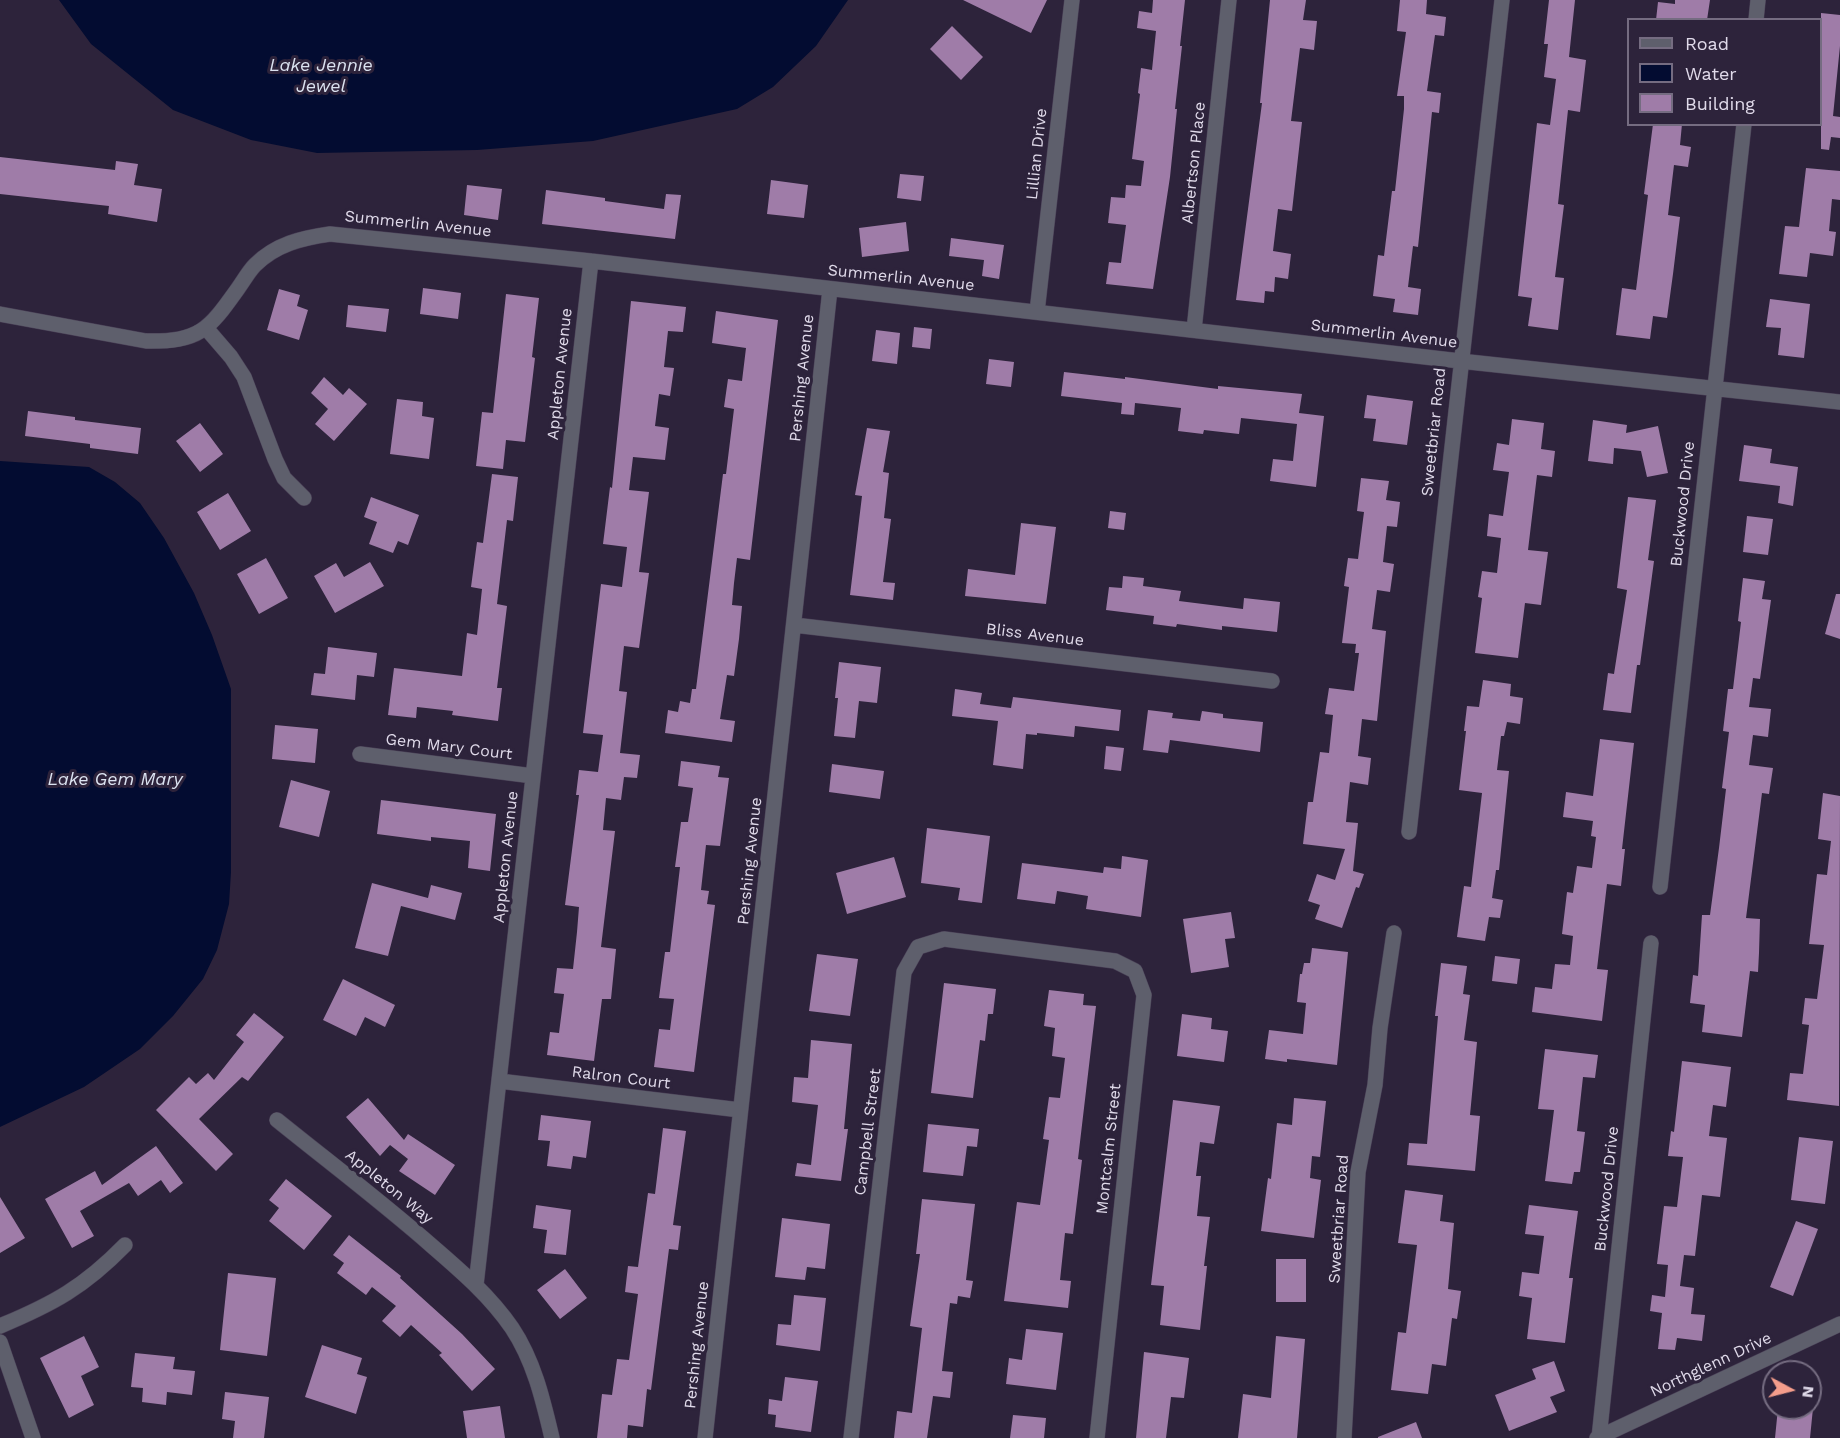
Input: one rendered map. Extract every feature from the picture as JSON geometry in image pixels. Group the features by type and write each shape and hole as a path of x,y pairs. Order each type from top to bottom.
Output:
{"street":[{"name":"Lillian Drive","path":"1037,312 1072,0"},
{"name":"Albertson Place","path":"1194,330 1229,0"},
{"name":"Sweetbriar Road","path":"1408,832 1502,0"},
{"path":"1756,18 1758,0"},
{"name":"Buckwood Drive","path":"1660,887 1744,126"},
{"name":"Summerlin Avenue","path":"0,314 146,341 169,342 190,338 207,328 254,265 275,249 310,236 330,234 591,261 1460,361 1840,402"},
{"name":"Appleton Avenue","path":"476,1284 591,261"},
{"name":"Pershing Avenue","path":"705,1438 830,289"},
{"path":"207,328 244,377 284,478 304,498"},
{"name":"Bliss Avenue","path":"794,625 1272,681"},
{"name":"Gem Mary Court","path":"360,754 533,776"},
{"name":"Sweetbriar Road","path":"1344,1438 1358,1172 1375,1085 1380,1028 1394,933"},
{"name":"Campbell Street","path":"851,1438 904,972 918,947 944,939 1031,951"},
{"name":"Buckwood Drive","path":"1598,1438 1651,943"},
{"name":"Montcalm Street","path":"1031,951 1115,961 1135,971 1144,995 1097,1438"},
{"name":"Ralron Court","path":"499,1081 740,1110"},
{"name":"Appleton Way","path":"277,1120 476,1284"},
{"path":"0,1326 40,1310 74,1290 104,1267 125,1245"},
{"path":"476,1284 512,1327 526,1353 544,1401 552,1438"},
{"name":"Northglenn Drive","path":"1598,1438 1840,1324"},
{"path":"0,1342 33,1438"}],"water":[{"name":"Lake Jennie Jewel","path":"59,0 848,0 816,46 773,87 737,109 593,141 477,150 317,153 251,140 173,110 91,44"},
{"name":"Lake Gem Mary","path":"0,461 89,467 115,482 140,503 164,538 194,593 231,689 231,872 229,904 217,950 203,979 173,1016 140,1049 84,1087 0,1127"}],"building":[{"path":"963,0 1047,0 1031,33"},
{"path":"1153,0 1185,0 1170,177 1153,289 1106,284 1109,262 1121,263 1126,225 1108,223 1111,197 1125,198 1126,185 1141,186 1144,161 1132,159 1140,94 1138,93 1141,68 1152,70 1156,31 1137,28 1139,11 1152,13"},
{"path":"1270,0 1306,0 1303,20 1317,21 1314,50 1300,48 1291,121 1302,122 1292,211 1278,209 1273,251 1291,254 1288,279 1275,277 1274,292 1265,291 1264,303 1236,300 1262,103 1260,103"},
{"path":"1400,0 1427,0 1426,14 1446,17 1444,36 1435,35 1427,91 1441,93 1439,113 1432,112 1418,247 1413,246 1408,287 1421,289 1418,315 1393,312 1395,299 1373,296 1378,255 1384,256 1392,191 1395,191 1404,109 1404,96 1397,96 1406,32 1397,31"},
{"path":"1549,0 1575,0 1569,57 1586,60 1580,112 1568,110 1558,204 1564,205 1555,277 1564,278 1558,330 1528,326 1532,298 1518,296 1537,123 1550,125 1556,79 1544,77 1548,44 1544,44"},
{"path":"1675,0 1710,0 1707,18 1656,18 1658,2 1675,4"},
{"path":"1821,13 1840,15 1840,46 1833,116 1840,117 1840,138 1831,137 1829,150 1821,149"},
{"path":"952,26 983,57 961,80 930,49"},
{"path":"1653,126 1682,126 1680,145 1691,147 1688,167 1674,165 1668,215 1680,217 1667,318 1653,316 1650,339 1616,335 1622,288 1636,290 1648,195 1644,194"},
{"path":"0,157 115,170 116,161 138,164 134,185 162,189 157,222 108,214 109,206 0,194"},
{"path":"1806,168 1840,171 1840,200 1832,199 1829,231 1836,232 1833,256 1810,253 1807,277 1779,274 1785,226 1799,227"},
{"path":"900,174 924,176 921,201 897,198"},
{"path":"771,180 808,185 804,218 767,214"},
{"path":"467,185 502,189 498,220 464,215"},
{"path":"546,190 664,209 666,194 681,195 675,239 542,224"},
{"path":"906,222 909,251 862,257 859,228"},
{"path":"951,238 1004,245 999,279 982,276 984,260 949,256"},
{"path":"423,288 461,293 458,319 420,314"},
{"path":"279,289 300,295 297,306 308,310 299,340 267,330"},
{"path":"506,294 539,298 532,357 535,358 525,442 506,440 503,469 476,466 482,412 493,413"},
{"path":"1770,299 1810,304 1804,358 1778,355 1781,328 1766,327"},
{"path":"631,301 686,307 683,332 668,331 664,367 674,368 670,396 659,394 655,426 669,428 665,460 633,457 629,490 649,492 639,572 649,573 639,648 624,646 619,691 627,692 620,753 640,755 637,778 624,777 621,800 606,798 603,830 615,831 601,947 616,949 611,999 602,999 594,1061 547,1055 550,1032 559,1033 564,994 554,993 557,968 573,969 579,907 565,905 579,795 576,795 579,770 598,772 603,735 583,733 601,584 622,587 627,547 603,544 610,487 612,488"},
{"path":"348,305 389,309 386,332 346,327"},
{"path":"716,311 778,320 750,560 737,558 734,583 732,605 742,606 739,639 734,676 727,675 720,719 735,721 732,742 665,733 668,710 678,712 680,701 690,703 692,689 696,689 723,474 726,474 734,409 724,407 728,379 742,381 746,348 712,343"},
{"path":"914,327 932,329 930,349 912,347"},
{"path":"876,330 900,333 897,364 872,361"},
{"path":"989,359 1014,362 1011,387 986,384"},
{"path":"1064,372 1218,389 1218,386 1302,394 1299,413 1324,416 1316,487 1270,481 1273,459 1293,461 1297,424 1241,418 1239,434 1204,430 1203,434 1178,431 1181,408 1135,403 1134,415 1121,414 1122,403 1061,396"},
{"path":"324,377 343,395 349,388 367,404 334,441 315,424 328,409 311,393"},
{"path":"1367,395 1413,401 1407,445 1373,441 1376,419 1364,418"},
{"path":"397,399 423,402 422,416 434,418 429,459 390,454"},
{"path":"28,411 75,417 75,420 141,428 138,454 90,448 90,444 25,436"},
{"path":"1512,419 1544,423 1541,449 1555,451 1552,477 1537,475 1528,550 1548,552 1541,605 1525,603 1518,658 1475,653 1482,598 1478,597 1482,571 1497,573 1501,538 1487,536 1489,514 1503,516 1509,472 1493,470 1497,443 1509,445"},
{"path":"1593,420 1627,425 1626,433 1658,426 1668,473 1647,477 1641,451 1614,448 1613,464 1588,461"},
{"path":"200,423 223,454 200,472 176,441"},
{"path":"867,428 890,431 883,472 889,473 884,518 891,519 883,582 895,583 893,600 850,595 862,496 855,495"},
{"path":"1744,445 1772,449 1770,463 1798,467 1793,506 1778,503 1780,486 1739,481"},
{"path":"492,474 518,477 513,521 507,520 497,604 507,606 497,688 502,688 498,721 452,715 453,711 417,707 416,718 388,715 394,668 462,676 467,633 477,635 482,589 471,587 477,542 483,543"},
{"path":"1361,478 1389,481 1386,500 1400,502 1397,527 1387,526 1383,562 1394,564 1390,592 1377,590 1372,629 1386,631 1377,721 1362,719 1358,756 1371,758 1368,785 1350,782 1346,822 1358,823 1353,871 1364,874 1359,888 1356,887 1342,928 1315,919 1320,905 1308,901 1317,874 1335,880 1345,849 1303,844 1308,802 1313,802 1320,752 1329,753 1333,715 1325,714 1329,688 1354,691 1359,653 1355,653 1356,644 1342,643 1349,587 1344,586 1348,558 1358,559 1364,512 1357,511"},
{"path":"228,493 251,531 220,550 197,512"},
{"path":"371,497 419,515 408,545 398,541 393,553 369,544 377,522 364,517"},
{"path":"1628,497 1656,500 1648,560 1654,561 1631,713 1603,710 1608,673 1614,674 1627,590 1617,588"},
{"path":"1110,511 1126,513 1124,530 1108,528"},
{"path":"1747,516 1773,519 1768,555 1743,552"},
{"path":"1021,523 1056,527 1046,604 965,596 968,569 1015,575"},
{"path":"266,558 288,598 259,614 237,574"},
{"path":"370,562 384,586 335,613 314,576 336,563 344,577"},
{"path":"1123,576 1144,578 1143,586 1181,591 1179,601 1243,609 1244,598 1280,602 1277,632 1222,626 1222,630 1177,624 1176,627 1153,624 1154,616 1106,610 1109,587 1122,588"},
{"path":"1743,578 1765,581 1762,599 1771,600 1760,679 1753,678 1749,707 1771,709 1768,737 1753,735 1749,765 1773,768 1769,794 1762,793 1746,918 1760,919 1759,953 1758,972 1750,971 1742,1037 1702,1032 1705,1005 1690,1003 1693,975 1698,976 1702,915 1710,915 1719,848 1726,789 1722,788 1729,732 1723,731 1728,689 1733,689 1741,622 1738,621"},
{"path":"1836,594 1840,594 1840,639 1825,634"},
{"path":"328,647 377,653 374,677 357,675 355,700 311,695 314,673 325,674"},
{"path":"839,662 881,667 877,703 859,701 855,738 834,736"},
{"path":"1483,680 1511,684 1510,696 1523,698 1520,724 1507,722 1504,736 1501,736 1497,770 1509,771 1499,870 1496,870 1492,898 1503,900 1500,918 1489,917 1485,941 1457,937 1464,886 1471,887 1482,793 1459,790 1466,731 1464,731 1467,706 1479,707"},
{"path":"955,689 982,693 980,704 1011,708 1013,697 1121,710 1119,731 1075,726 1074,737 1026,734 1023,769 993,765 998,721 952,716"},
{"path":"1148,710 1173,713 1172,718 1200,721 1202,711 1223,714 1223,718 1263,722 1260,752 1170,740 1168,753 1143,750"},
{"path":"275,725 318,729 315,763 272,759"},
{"path":"1600,739 1634,743 1622,849 1625,849 1621,886 1607,884 1597,969 1608,970 1602,1021 1532,1012 1535,987 1552,989 1555,964 1570,965 1573,936 1562,934 1567,892 1573,893 1577,866 1592,868 1596,837 1591,836 1593,821 1563,817 1566,792 1593,796"},
{"path":"1106,746 1124,748 1121,771 1104,769"},
{"path":"681,761 720,766 718,777 729,778 720,846 706,845 701,890 709,891 707,904 715,905 694,1072 654,1067 659,1029 670,1030 674,999 659,998 665,952 670,952 680,867 675,867 681,822 688,822 693,788 678,786"},
{"path":"832,764 884,771 880,799 829,792"},
{"path":"291,780 330,791 319,837 279,827"},
{"path":"1823,793 1840,796 1839,1106 1787,1100 1790,1073 1803,1074 1809,1025 1802,1024 1805,998 1817,999 1824,945 1809,944 1817,874 1827,875 1831,841 1818,839"},
{"path":"381,800 496,814 490,871 468,868 470,841 431,837 431,841 377,834"},
{"path":"927,828 990,836 982,903 958,900 960,888 921,883"},
{"path":"1122,856 1148,860 1141,917 1086,909 1088,896 1057,891 1055,904 1017,899 1022,863 1103,873 1104,867 1121,869"},
{"path":"894,857 906,897 847,914 836,873"},
{"path":"372,883 428,898 431,885 462,893 455,920 401,906 388,956 355,948"},
{"path":"1231,912 1235,938 1225,939 1229,967 1191,973 1183,919"},
{"path":"1312,948 1348,952 1337,1065 1287,1059 1287,1062 1265,1059 1269,1030 1303,1034 1306,1003 1297,1002 1300,974 1302,974 1304,963 1310,963"},
{"path":"817,954 858,959 850,1016 809,1011"},
{"path":"1495,956 1520,959 1517,984 1492,981"},
{"path":"1441,963 1467,966 1463,994 1470,995 1464,1040 1477,1042 1470,1115 1480,1116 1475,1171 1407,1165 1409,1143 1427,1144 1438,1016 1435,1016"},
{"path":"343,979 395,1005 385,1027 365,1017 356,1036 323,1020"},
{"path":"944,983 996,989 993,1014 988,1014 985,1041 980,1040 973,1098 931,1093"},
{"path":"1049,990 1084,994 1083,1005 1096,1006 1078,1159 1082,1160 1073,1234 1065,1233 1060,1280 1071,1281 1068,1308 1004,1301 1017,1202 1040,1205 1049,1140 1043,1139 1049,1097 1060,1098 1065,1058 1052,1056 1055,1028 1044,1026"},
{"path":"254,1013 284,1037 248,1081 242,1077 199,1119 233,1154 216,1171 156,1110 189,1077 196,1084 208,1073 214,1080 244,1042 236,1035"},
{"path":"1182,1014 1212,1018 1211,1029 1228,1031 1224,1062 1177,1056"},
{"path":"811,1040 852,1044 844,1129 848,1129 841,1181 795,1176 797,1163 811,1165 818,1105 792,1102 794,1077 808,1078"},
{"path":"1545,1049 1598,1055 1595,1078 1583,1077 1577,1131 1585,1132 1580,1172 1574,1172 1572,1184 1545,1181 1554,1110 1538,1109"},
{"path":"1682,1061 1731,1067 1726,1107 1713,1105 1709,1136 1727,1138 1720,1197 1702,1195 1695,1256 1684,1255 1680,1286 1694,1288 1691,1314 1705,1315 1702,1341 1677,1338 1675,1350 1658,1349 1662,1313 1650,1311 1652,1295 1665,1297 1668,1265 1657,1264 1664,1206 1677,1207 1683,1157 1668,1156 1671,1131 1674,1132"},
{"path":"368,1098 404,1140 408,1134 455,1165 435,1195 399,1171 408,1159 390,1145 380,1156 346,1117"},
{"path":"1294,1098 1326,1101 1320,1157 1312,1156 1310,1178 1321,1180 1314,1238 1261,1231 1268,1178 1271,1179 1277,1123 1292,1125"},
{"path":"1173,1100 1220,1106 1214,1144 1200,1142 1196,1176 1201,1176 1197,1216 1210,1217 1200,1330 1160,1325 1164,1286 1151,1285"},
{"path":"541,1115 591,1121 586,1158 573,1156 571,1169 547,1166 550,1141 538,1140"},
{"path":"928,1124 979,1129 977,1147 967,1146 963,1176 923,1172"},
{"path":"663,1128 686,1131 673,1225 681,1226 678,1250 669,1249 651,1390 647,1389 643,1427 628,1425 627,1438 597,1438 602,1394 612,1395 617,1359 629,1360 638,1294 625,1292 628,1266 638,1267 648,1193 655,1194"},
{"path":"1799,1137 1833,1141 1825,1204 1791,1200"},
{"path":"156,1146 183,1183 170,1193 161,1180 138,1196 129,1183 80,1211 94,1236 72,1248 45,1199 95,1171 102,1185"},
{"path":"286,1179 332,1216 304,1250 269,1221 279,1208 269,1200"},
{"path":"1405,1190 1443,1195 1440,1221 1454,1223 1448,1289 1461,1291 1457,1319 1452,1318 1446,1366 1432,1364 1428,1394 1391,1390 1398,1332 1406,1333 1417,1245 1398,1243"},
{"path":"0,1197 25,1238 0,1253"},
{"path":"922,1199 975,1204 966,1280 973,1281 970,1298 958,1296 957,1304 950,1303 942,1371 953,1372 950,1398 933,1396 927,1438 894,1438 897,1411 912,1413 922,1328 910,1326 920,1254 916,1254"},
{"path":"536,1205 571,1210 566,1255 544,1253 547,1230 533,1228"},
{"path":"1529,1205 1578,1211 1569,1278 1573,1278 1565,1343 1527,1339 1532,1298 1519,1296 1522,1272 1539,1274 1544,1236 1525,1234"},
{"path":"782,1218 830,1224 825,1269 807,1267 805,1280 775,1277"},
{"path":"1796,1221 1818,1229 1793,1296 1770,1287"},
{"path":"349,1235 401,1276 400,1278 462,1334 495,1369 472,1391 439,1355 442,1353 411,1325 400,1337 382,1321 396,1306 372,1287 366,1295 337,1273 344,1263 333,1255"},
{"path":"1276,1259 1306,1259 1306,1302 1276,1302"},
{"path":"565,1269 587,1298 560,1319 537,1290"},
{"path":"228,1273 276,1278 267,1356 220,1350"},
{"path":"794,1295 826,1298 820,1351 776,1345 778,1324 791,1325"},
{"path":"1026,1329 1063,1333 1056,1390 1006,1384 1009,1358 1022,1360"},
{"path":"84,1336 99,1367 81,1376 94,1405 69,1418 40,1358"},
{"path":"1276,1336 1305,1339 1297,1438 1238,1438 1243,1394 1271,1398"},
{"path":"322,1345 362,1358 357,1374 367,1377 356,1414 305,1397"},
{"path":"1144,1352 1189,1358 1184,1398 1171,1397 1166,1438 1136,1438"},
{"path":"135,1353 175,1357 173,1369 195,1371 192,1395 167,1392 166,1405 142,1402 143,1388 131,1387"},
{"path":"1554,1361 1565,1391 1550,1397 1557,1412 1509,1431 1495,1395 1536,1379 1532,1369"},
{"path":"785,1377 818,1381 811,1432 775,1427 776,1415 768,1414 769,1399 782,1401"},
{"path":"225,1392 269,1397 264,1438 233,1438 235,1421 222,1419"},
{"path":"500,1406 505,1438 467,1438 463,1411"},
{"path":"1013,1415 1046,1418 1044,1438 1010,1438"},
{"path":"1777,1420 1812,1420 1810,1438 1775,1438"},
{"path":"1416,1422 1422,1438 1378,1438 1378,1437"}]}
